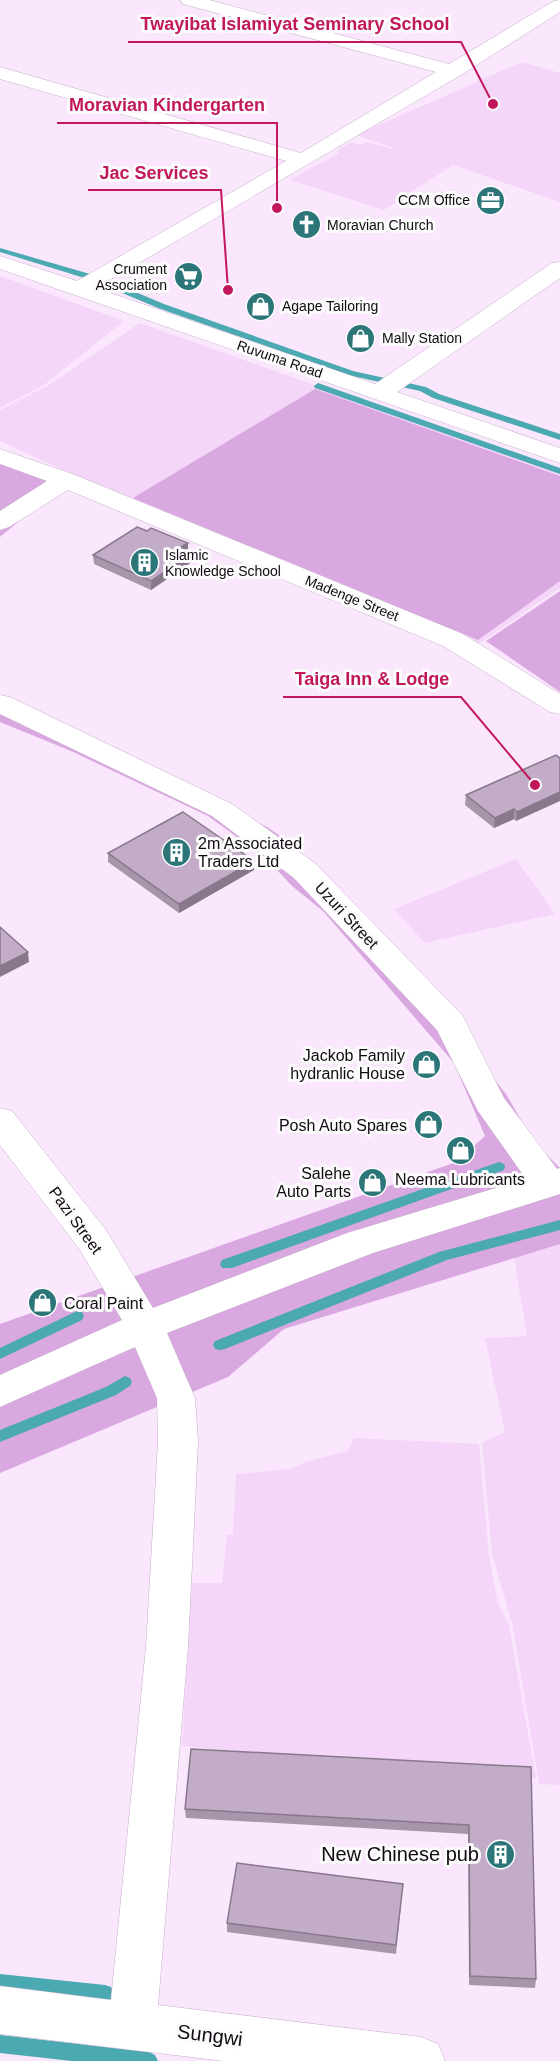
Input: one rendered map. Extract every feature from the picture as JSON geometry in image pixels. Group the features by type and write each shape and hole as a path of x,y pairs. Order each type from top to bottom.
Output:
{"street":[{"path":"189,0 454,71"},
{"path":"77,290 454,71 560,5"},
{"path":"0,73 303,160"},
{"name":"Ruvuma Road","path":"0,262 560,456"},
{"path":"378,392 394,384 560,268"},
{"name":"Madenge Street","path":"0,456 66,480 453,640 560,706"},
{"path":"0,522 66,480"},
{"name":"Uzuri Street","path":"0,703 222,810 305,871 451,1024 490,1103 554,1183"},
{"name":"Pazi Street","path":"0,1120 93,1240 145,1326 176,1398 178,1442 167,1647 132,2025"},
{"path":"0,1392 145,1326 360,1244 554,1183"},
{"name":"Sungwi","path":"0,2010 421,2061"}],"shaded area":[{"path":"522,62 560,73 560,202 453,165 384,210 290,180 339,153 336,151 351,142 361,145 367,142 402,151 356,135"},
{"path":"0,276 124,321 44,385 0,408"},
{"path":"140,323 560,472 560,588 476,646 122,497 0,441 0,410 47,386"},
{"path":"315,389 560,476 560,581 478,640 133,498"},
{"path":"0,453 71,478 0,537"},
{"path":"560,591 560,692 486,641"},
{"path":"0,697 95,738 191,785 286,840 465,1025 479,1060 506,1094 533,1141 560,1168 560,1244 284,1329 228,1377 0,1473 0,1324 456,1162 485,1136 454,1063 323,911 292,886 266,858 208,816 71,751 0,722"},
{"path":"516,859 555,914 425,943 394,909"},
{"path":"560,1237 560,1785 539,1784 512,1623 492,1554 482,1443 505,1432 485,1338 527,1336 513,1252"},
{"path":"354,1438 479,1444 489,1556 498,1603 509,1625 536,1778 182,1746 192,1583 222,1583 227,1535 233,1535 236,1474 291,1469 305,1462 348,1451"}],"building":[{"name":"Islamic Knowledge School","path":"137,527 147,531 151,528 188,543 181,547 193,552 151,581 93,555"},
{"path":"556,755 560,758 560,792 517,812 514,809 495,818 466,795"},
{"name":"2m Associated Traders Ltd","path":"183,812 254,861 179,904 108,853"},
{"path":"0,927 28,952 0,966"},
{"name":"New Chinese pub","path":"191,1749 531,1767 536,1979 470,1976 469,1825 185,1809"},
{"name":"New Chinese pub","path":"237,1863 403,1884 396,1945 227,1923"}],"waterway":[{"path":"0,250 94,278 161,306 351,373 423,389 436,396 560,437"},
{"path":"318,386 560,471"},
{"path":"227,1264 499,1167"},
{"path":"220,1345 444,1256 560,1225"},
{"path":"0,1354 77,1316"},
{"path":"0,1436 111,1391 125,1382"},
{"path":"0,1982 105,1993"},
{"path":"0,2044 149,2061"}],"place":[{"name":"Twayibat Islamiyat Seminary School","path":"493,104"},
{"name":"CCM Office","path":"491,200"},
{"name":"Moravian Kindergarten","path":"277,208"},
{"name":"Moravian Church","path":"306,225"},
{"name":"Crument Association","path":"188,277"},
{"name":"Jac Services","path":"228,290"},
{"name":"Agape Tailoring","path":"261,306"},
{"name":"Mally Station","path":"361,338"},
{"name":"Islamic Knowledge School","path":"144,563"},
{"name":"Taiga Inn & Lodge","path":"535,785"},
{"name":"2m Associated Traders Ltd","path":"177,852"},
{"name":"Jackob Family hydranlic House","path":"426,1064"},
{"name":"Posh Auto Spares","path":"428,1125"},
{"name":"Neema Lubricants","path":"460,1151"},
{"name":"Salehe Auto Parts","path":"372,1182"},
{"name":"Coral Paint","path":"43,1303"},
{"name":"New Chinese pub","path":"500,1854"}]}
